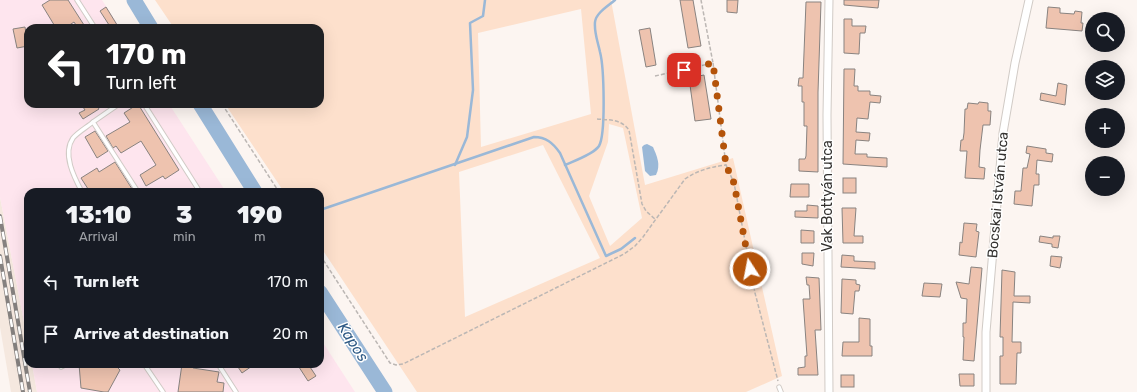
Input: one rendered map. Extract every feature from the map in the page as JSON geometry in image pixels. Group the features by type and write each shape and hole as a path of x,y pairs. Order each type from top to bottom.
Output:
{"street":[{"name":"Vak Bottyán utca","path":"829,0 827,115 829,392"},
{"name":"Bocskai István utca","path":"986,392 986,332 1003,133 1015,63 1029,0"}],"lane":[{"path":"77,0 92,24"},
{"path":"80,188 73,172 69,153 70,144 74,137 113,108"},
{"path":"147,108 197,188"},
{"path":"93,122 135,188"},
{"path":"147,368 163,392"},
{"path":"221,368 236,392"},
{"path":"780,387 781,392"}],"path":[{"path":"701,0 713,63 726,165 734,183 755,293 780,387"},
{"path":"655,76 713,63"},
{"path":"225,108 276,188"},
{"path":"596,119 617,120 624,124 629,130 642,204 646,211 656,220"},
{"path":"324,261 390,363 396,365 403,364 624,254 639,242 686,179 694,173 712,167 726,165"}],"shaded area":[{"path":"0,0 102,0 117,24 24,24 24,108 172,108 223,188 24,188 24,322 0,197"},
{"path":"155,0 611,0 645,185 733,158 782,376 746,392 417,392 324,252 324,188 281,188 228,108 324,108 324,24 171,24","holes":["581,9 591,114 481,147 478,33","609,124 623,128 642,218 610,246 589,196 608,142","543,145 600,258 465,317 459,172"]},
{"path":"0,197 24,322 24,368 33,368 37,392 11,392 0,327"},
{"path":"324,344 355,392 37,392 33,368 324,368"}],"water":[{"path":"647,144 653,147 657,157 658,168 656,175 650,176 645,171 642,147"}],"building":[{"path":"50,0 68,0 83,24 75,24 74,22 71,24 54,24 42,5"},
{"path":"680,0 693,0 701,46 688,48"},
{"path":"727,0 738,0 737,13 727,12"},
{"path":"844,0 879,0 878,8 844,5"},
{"path":"806,2 821,2 818,92 818,172 799,171 799,159 805,159 806,156 807,126 804,126 802,86 798,86 799,78 803,78"},
{"path":"106,7 117,24 108,24 100,11"},
{"path":"1048,7 1060,8 1060,13 1074,14 1075,11 1082,12 1082,31 1046,28"},
{"path":"844,19 852,19 852,26 866,26 865,33 860,33 859,54 844,53"},
{"path":"24,27 24,47 17,48 13,29"},
{"path":"650,28 656,65 646,67 639,30"},
{"path":"844,69 855,69 854,86 858,86 858,91 870,91 870,95 881,96 880,103 870,102 868,119 857,118 856,132 870,133 869,141 856,140 855,154 867,154 867,157 887,158 887,167 843,164"},
{"path":"704,75 711,119 695,121 689,78"},
{"path":"1058,83 1067,85 1065,105 1040,100 1041,93 1056,96"},
{"path":"979,102 988,103 988,111 991,111 990,125 983,125 980,150 979,167 985,168 984,179 965,178 967,151 960,151 961,140 963,140 964,133 965,109 967,109 968,103 978,104"},
{"path":"84,108 99,109 83,119 79,113 85,110"},
{"path":"132,108 140,108 179,170 165,179 163,176 146,186 140,175 156,165 141,141 121,153 116,146 113,148 106,136 130,122 124,113"},
{"path":"95,131 108,151 97,158 85,137"},
{"path":"1027,146 1046,149 1046,153 1053,154 1052,162 1037,160 1036,174 1039,174 1039,185 1034,185 1032,206 1014,204 1015,191 1021,191 1023,168 1027,168 1030,154 1026,153"},
{"path":"115,162 131,188 87,188 81,178 97,168 99,172"},
{"path":"843,178 856,178 856,193 843,193"},
{"path":"791,184 809,184 809,197 790,197"},
{"path":"807,205 818,206 818,218 795,217 795,211 807,211"},
{"path":"842,208 856,208 854,236 863,236 863,243 843,243"},
{"path":"964,223 977,224 976,231 979,232 976,257 959,255"},
{"path":"801,230 814,231 814,243 801,243"},
{"path":"1040,236 1053,238 1053,236 1060,236 1058,248 1052,247 1052,244 1039,242"},
{"path":"802,253 814,253 813,266 802,264"},
{"path":"842,255 854,256 854,261 875,262 875,269 841,267"},
{"path":"1051,256 1062,257 1060,268 1050,266"},
{"path":"971,267 982,268 974,361 963,360 963,323 966,323 967,299 961,298 956,282 969,284"},
{"path":"1002,270 1015,272 1014,296 1030,296 1030,303 1013,302 1012,342 1021,342 1021,353 1017,353 1016,384 1000,384 1000,356 1003,356 1003,337 1000,337"},
{"path":"806,277 819,278 821,330 815,330 818,375 798,375 798,368 805,367 805,356 807,356 803,299 810,299 809,285 807,285"},
{"path":"842,279 856,280 856,284 860,285 859,291 855,291 853,314 841,313"},
{"path":"924,283 942,284 940,297 922,296"},
{"path":"859,318 870,319 870,346 872,346 872,356 842,356 843,342 859,342"},
{"path":"79,368 118,368 120,370 108,392 81,388"},
{"path":"181,368 193,368 219,372 217,382 224,383 223,392 178,392"},
{"path":"239,368 249,368 242,373"},
{"path":"300,368 311,368 316,376 308,381"},
{"path":"959,374 974,374 974,386 960,386"},
{"path":"841,375 854,375 854,387 841,387"}],"waterway":[{"name":"Kapos","path":"134,0 149,24"},
{"path":"455,165 467,137 473,90 470,23 483,16 485,0"},
{"path":"565,165 593,152 599,146 603,128 603,85 595,22 600,13 615,0"},
{"name":"Kapos","path":"202,108 252,188"},
{"path":"324,209 534,137 538,137 549,141 560,153 606,256 621,249 635,238"},
{"name":"Kapos","path":"324,298 385,392"}],"railway":[{"path":"0,216 24,357"},
{"path":"0,256 23,392"},
{"path":"26,368 30,392"}],"route":[{"path":"684,70 713,63 726,165 730,170 734,183 750,269"}]}
